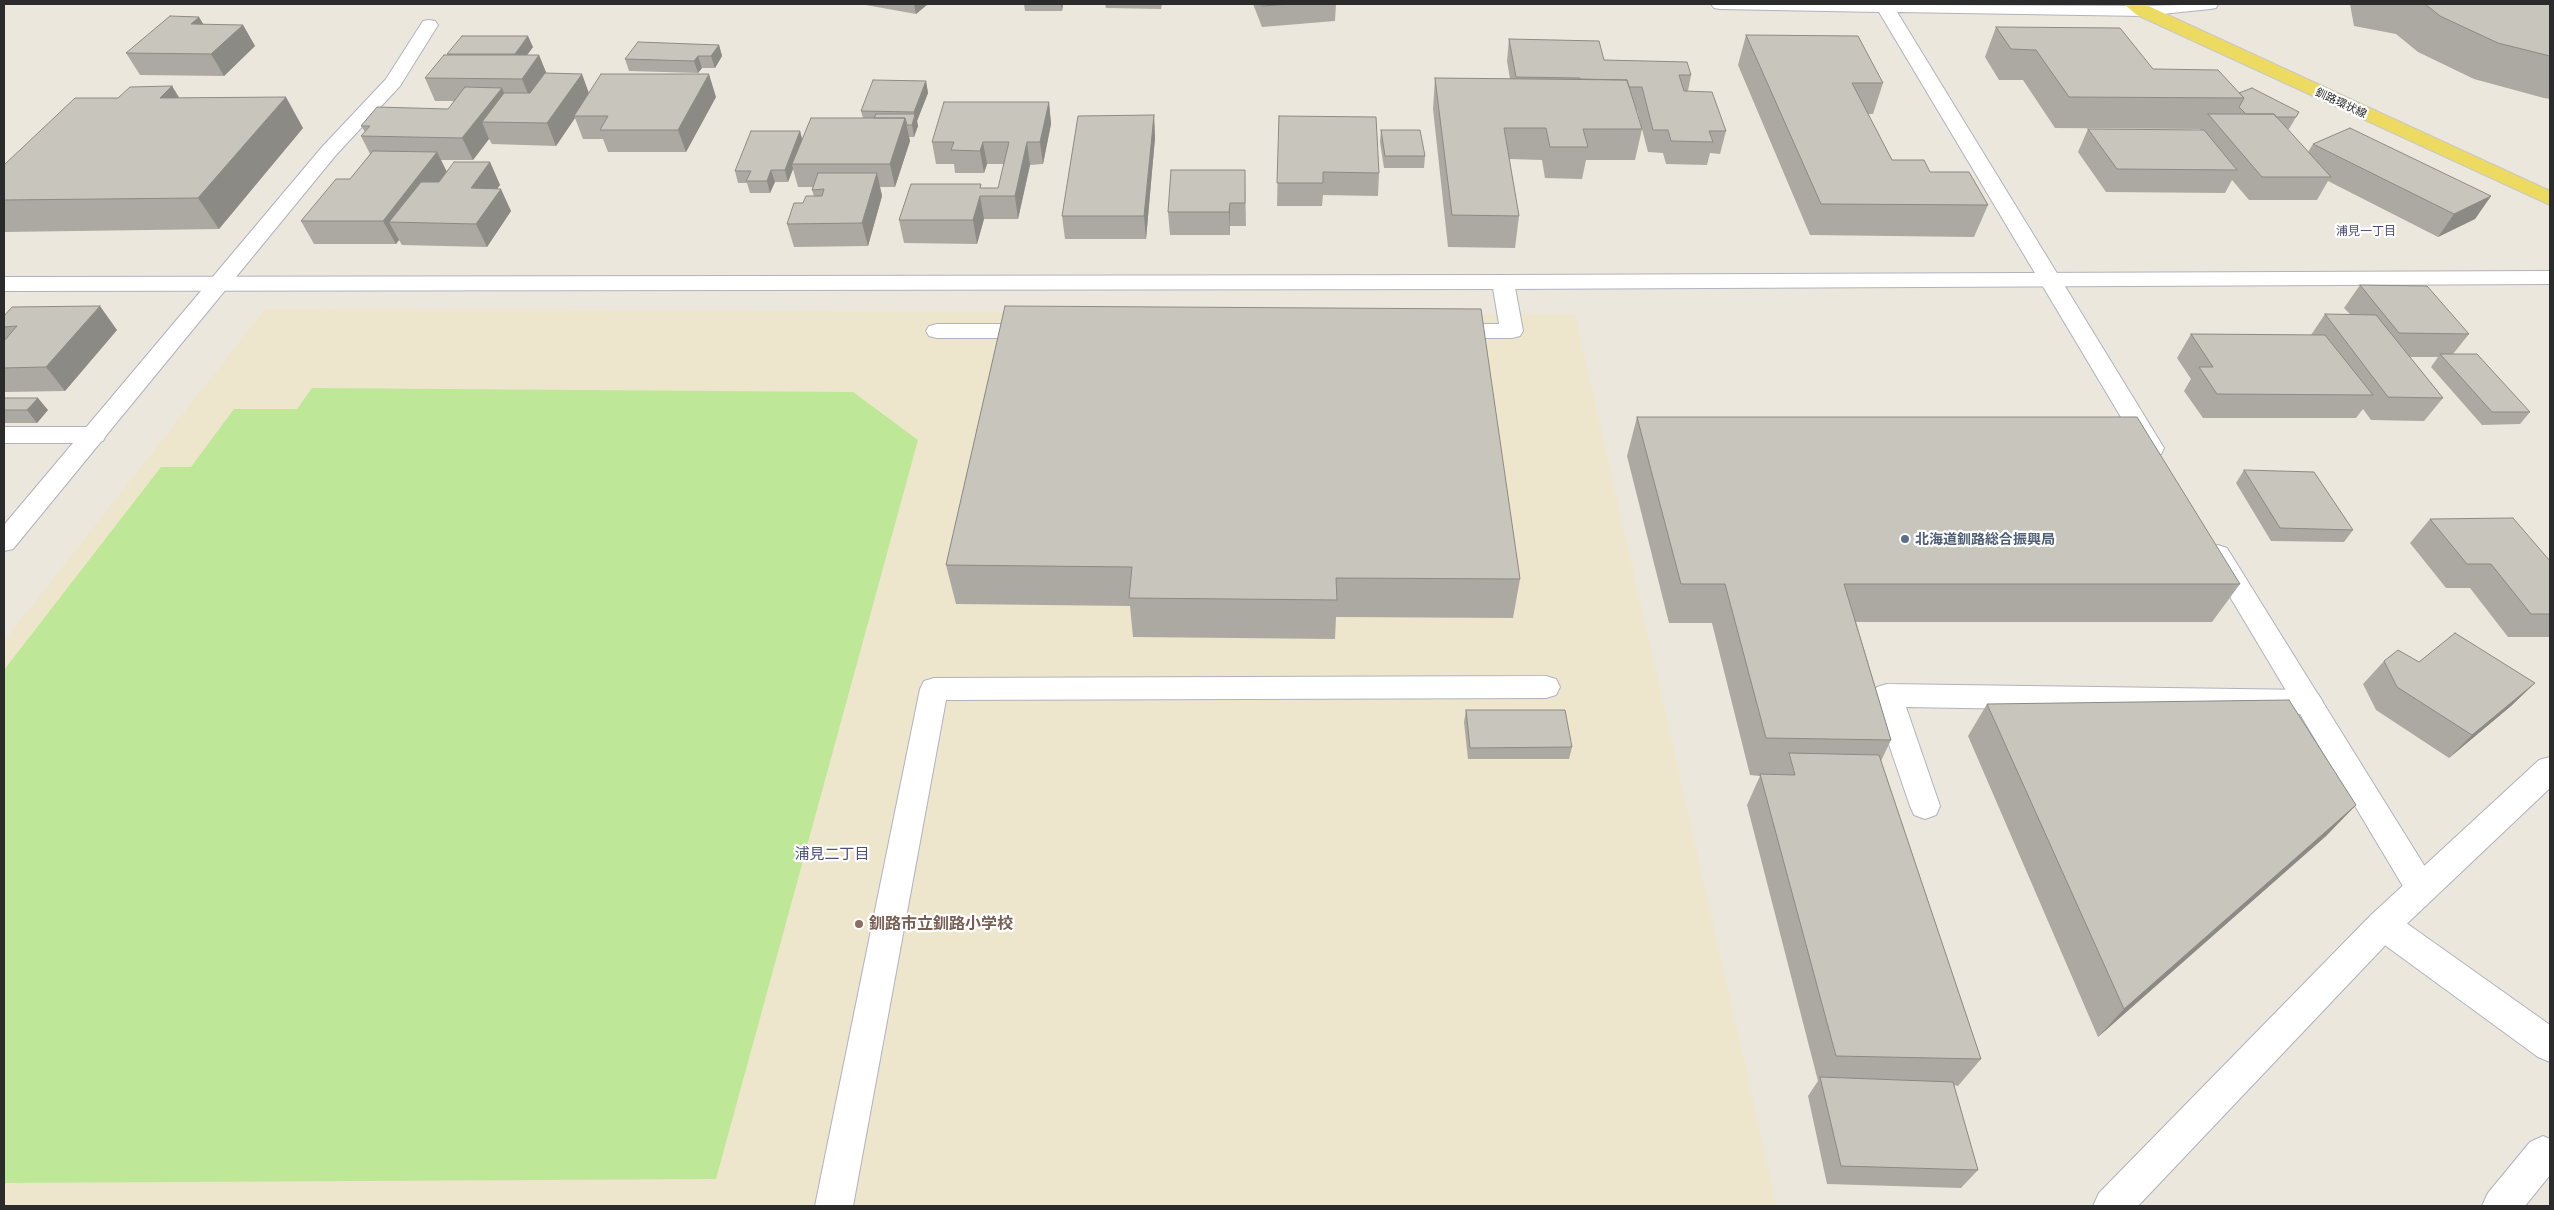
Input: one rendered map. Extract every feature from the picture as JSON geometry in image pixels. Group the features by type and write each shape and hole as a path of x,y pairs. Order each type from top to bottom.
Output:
{"main road":[{"name":"釧路環状線","path":"2138,7 2550,198"}],"street":[{"path":"1720,4 1885,7 2138,7 2210,4"},
{"path":"1885,7 2164,467"},
{"path":"4,542 330,151 393,82 429,25"},
{"path":"4,284 1503,282 2550,277"},
{"path":"1423,331 1512,331 1503,282"},
{"path":"938,331 1056,331"},
{"path":"4,435 94,435"},
{"path":"2205,534 2421,888"},
{"path":"834,1206 934,689 1546,687"},
{"path":"1925,806 1887,695 2308,702"},
{"path":"2112,1206 2383,925 2550,770"},
{"path":"2383,925 2550,1045"},
{"path":"2501,1206 2543,1155"}],"shaded area":[{"name":"釧路市立釧路小学校","path":"265,309 1575,314 1777,1206 4,1206 4,641"}],"green space":[{"path":"312,388 853,392 918,440 716,1179 4,1183 4,670 161,467 191,467 234,409 297,409"}],"building":[{"path":"1261,4 1290,4 1262,6"},
{"path":"2425,4 2550,4 2550,56 2498,43 2440,16"},
{"path":"170,16 199,17 191,24 243,25 211,54 126,53"},
{"path":"1996,27 2120,28 2153,69 2218,70 2244,98 2069,97 2036,50 2011,49"},
{"path":"1746,35 1858,36 1883,83 1852,83 1892,160 1924,160 1930,172 1969,172 1988,205 1821,204"},
{"path":"462,36 528,36 515,54 447,54"},
{"path":"1509,39 1599,41 1604,60 1687,62 1691,75 1679,75 1684,91 1712,92 1726,131 1709,131 1713,142 1671,141 1668,130 1653,130 1642,87 1629,87 1627,80 1516,77"},
{"path":"638,42 719,45 711,56 698,56 694,61 625,59"},
{"path":"444,55 539,55 522,79 425,78"},
{"path":"545,73 582,74 547,123 482,122 504,93 530,93"},
{"path":"601,74 709,74 678,130 600,130 608,116 574,116"},
{"path":"1435,78 1627,80 1642,129 1583,129 1588,147 1550,147 1546,128 1504,128 1519,216 1452,215"},
{"path":"873,80 926,81 914,112 861,111"},
{"path":"172,86 160,98 286,97 198,198 4,200 4,165 75,98 118,98 130,87"},
{"path":"465,87 502,88 462,138 361,136 370,126 361,126 377,107 448,109"},
{"path":"2252,88 2299,112 2296,117 2276,117 2274,114 2246,114 2239,107 2244,98 2239,93"},
{"path":"944,102 1049,102 1040,142 1027,142 1015,196 980,196 973,220 899,220 911,184 981,184 980,188 998,188 1009,142 983,142 980,151 951,150 954,142 932,142"},
{"path":"876,114 915,114 912,125 907,125 905,118 874,118"},
{"path":"2208,114 2274,114 2331,177 2262,177"},
{"path":"1154,115 1144,216 1062,216 1078,116"},
{"path":"1279,116 1376,117 1379,173 1323,172 1323,183 1277,183"},
{"path":"811,118 905,118 890,164 792,164"},
{"path":"2350,128 2491,196 2454,214 2313,144"},
{"path":"2088,129 2204,130 2237,170 2117,169"},
{"path":"1381,130 1420,130 1425,156 1385,156"},
{"path":"751,131 800,131 785,170 771,170 767,181 746,181 751,171 735,171"},
{"path":"373,151 437,152 383,221 301,221 336,179 350,179"},
{"path":"454,162 490,162 471,188 501,189 476,224 389,222 421,182 439,182"},
{"path":"1171,170 1245,170 1245,203 1230,203 1229,212 1168,212"},
{"path":"818,173 877,173 862,223 787,224 794,203 803,203 806,196 822,196 824,189 812,190"},
{"path":"2360,285 2427,286 2469,334 2399,333"},
{"path":"100,306 46,367 4,368 4,341 17,326 4,327 4,316 12,307"},
{"path":"1005,306 1481,309 1520,579 1336,578 1337,600 1129,598 1132,567 946,565"},
{"path":"2325,314 2376,315 2443,398 2388,397"},
{"path":"2191,334 2325,335 2373,395 2217,394 2199,367 2213,367"},
{"path":"2440,354 2477,354 2530,412 2492,412"},
{"path":"4,398 38,398 27,410 4,410"},
{"name":"北海道釧路総合振興局","path":"1637,417 2137,417 2240,584 1844,584 1891,740 1766,738 1725,584 1681,584"},
{"path":"2244,470 2314,472 2353,530 2280,528"},
{"path":"2513,518 2550,561 2550,614 2531,614 2491,564 2467,564 2430,519"},
{"path":"2455,633 2535,683 2472,735 2397,687 2384,661 2398,650 2419,662"},
{"path":"2289,700 2356,805 2124,1009 1987,704"},
{"path":"1466,710 1565,710 1572,747 1470,748"},
{"path":"1789,753 1879,755 1981,1059 1836,1056 1760,774 1795,775"},
{"path":"1820,1077 1953,1082 1978,1170 1841,1166"}],"place":[{"name":"北海道釧路総合振興局","path":"1905,539"},
{"name":"釧路市立釧路小学校","path":"859,924"}],"district":[{"name":"浦見一丁目","path":"2366,231"},
{"name":"浦見二丁目","path":"832,854"}]}
